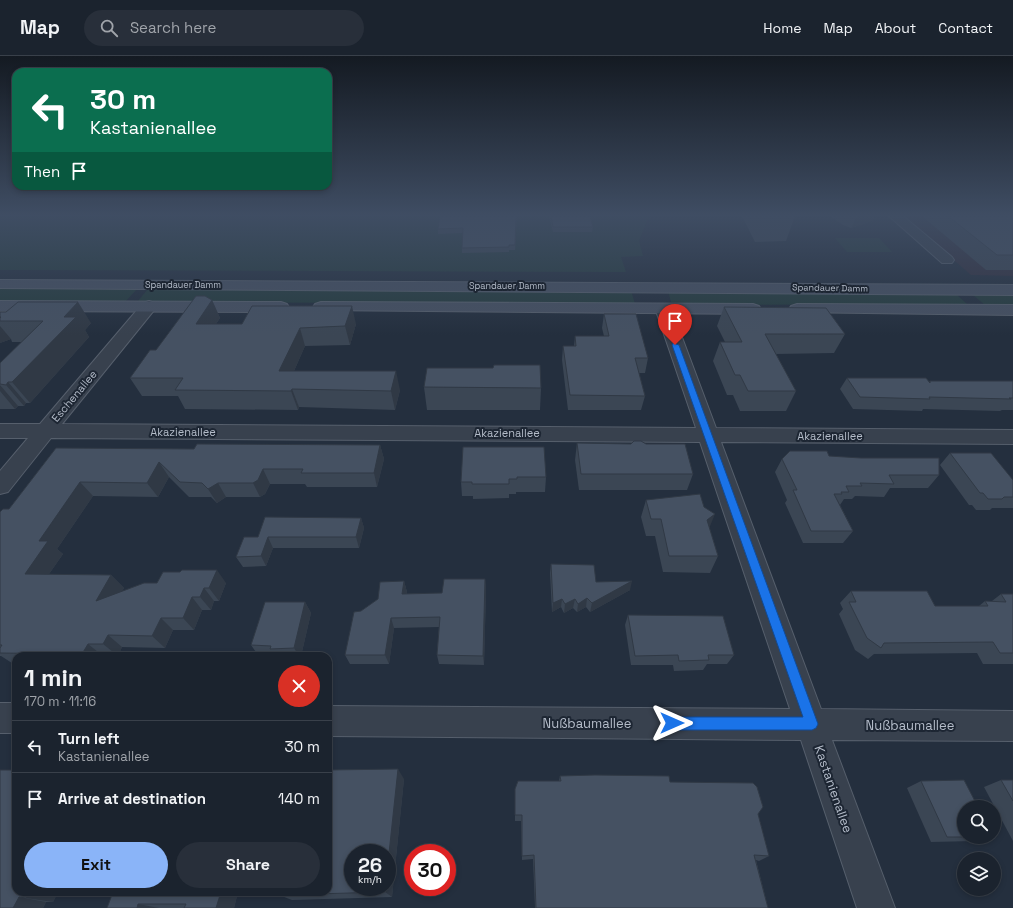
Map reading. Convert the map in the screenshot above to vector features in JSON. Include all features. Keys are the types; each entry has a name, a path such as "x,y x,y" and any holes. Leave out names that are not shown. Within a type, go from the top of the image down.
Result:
{"main road":[{"name":"Spandauer Damm","path":"0,284 1013,290"},
{"name":"Spandauer Damm","path":"0,306 766,309"},
{"name":"Spandauer Damm","path":"782,309 1013,310"}],"street":[{"path":"942,256 947,260"},
{"name":"Eschenallee","path":"0,486 149,306"},
{"name":"Kastanienallee","path":"663,308 812,724 876,908"},
{"name":"Akazienallee","path":"0,431 1013,437"},
{"path":"0,718 12,718"},
{"name":"Nußbaumallee","path":"332,721 1013,726"}],"shaded area":[{"path":"949,256 1013,256 1013,276 971,275"}],"green space":[{"path":"0,256 643,256 621,257 626,272 0,270"},
{"path":"0,288 137,289 125,302 0,301"},
{"path":"148,289 631,290 635,304 137,302"},
{"path":"668,291 956,294 967,304 676,305 671,302"},
{"path":"1013,294 1013,306 985,305 973,295"}],"building":[{"path":"196,296 205,296 212,300 196,324 242,324 252,306 352,306 345,326 300,328 279,371 396,371 391,391 292,389 291,391 175,390 183,378 130,378 150,350 156,350"},
{"path":"18,302 78,302 64,317 76,317 12,382 8,382 6,385 0,384 0,363 43,321 0,321 0,312 6,312"},
{"path":"724,307 826,308 845,334 765,334 796,391 748,391 740,375 735,375 720,342 742,342"},
{"path":"604,314 636,314 648,358 635,358 645,396 570,395 563,346 576,346 575,336 609,336"},
{"path":"494,365 540,365 541,388 424,387 427,368 493,368"},
{"path":"847,378 926,378 930,383 930,381 1013,381 1013,398 929,397 930,399 860,397"},
{"path":"634,441 641,441 646,444 685,444 693,474 581,474 577,443 631,444"},
{"path":"197,444 380,445 374,473 301,473 303,469 263,469 258,480 253,483 218,483 208,489 202,483 180,482 159,462 147,483 80,482 39,541 48,541 25,574 111,575 96,601 144,583 157,583 163,572 180,572 182,570 217,570 209,588 204,588 200,597 192,597 183,618 161,618 152,636 108,635 103,644 88,644 83,652 0,653 0,648 2,645 0,645 0,512 3,509 9,509 56,448 194,449"},
{"path":"463,447 544,447 546,477 517,477 517,479 509,479 509,484 472,484 472,482 461,482"},
{"path":"790,451 827,451 829,456 861,458 939,458 939,475 889,475 894,484 860,483 862,486 846,486 849,492 834,494 853,531 811,531 793,490 797,490 782,459"},
{"path":"950,453 991,453 1013,480 1013,497 988,499 983,493 980,493"},
{"path":"700,494 704,507 715,514 707,520 718,556 669,556 661,519 651,519 646,500"},
{"path":"265,517 361,518 356,537 268,537 261,556 236,557 244,537 258,537"},
{"path":"551,564 594,565 596,582 632,581 592,603 587,598 578,604 575,599 565,604 562,599 553,603"},
{"path":"444,579 485,579 483,656 437,655 440,617 391,618 385,655 345,655 354,612 361,611 378,599 380,582 404,581 402,594 442,593"},
{"path":"851,591 927,591 935,606 988,606 985,601 1006,602 1001,594 1013,594 1013,653 1000,653 993,642 884,643 881,648 867,638 849,602 856,602"},
{"path":"265,602 305,602 294,648 270,649 271,646 251,645"},
{"path":"628,615 723,616 734,655 708,655 709,660 679,661 678,655 635,656"},
{"path":"398,769 390,844 344,844 344,893 332,894 332,770"},
{"path":"0,770 12,770 12,896 27,896 26,898 19,897 13,908 0,908"},
{"path":"560,776 669,776 670,782 753,783 757,787 763,807 758,814 769,856 754,855 768,908 536,908 534,855 522,856 522,815 515,815 515,789 518,781 561,781"},
{"path":"964,780 974,800 957,800 957,837 947,837 921,781"},
{"path":"1001,780 1013,780 1013,801"},
{"path":"112,896 220,896 216,908 184,908 186,904 138,904 137,908 107,908"}],"route":[{"path":"672,723 812,724 689,380 675,345"}]}
